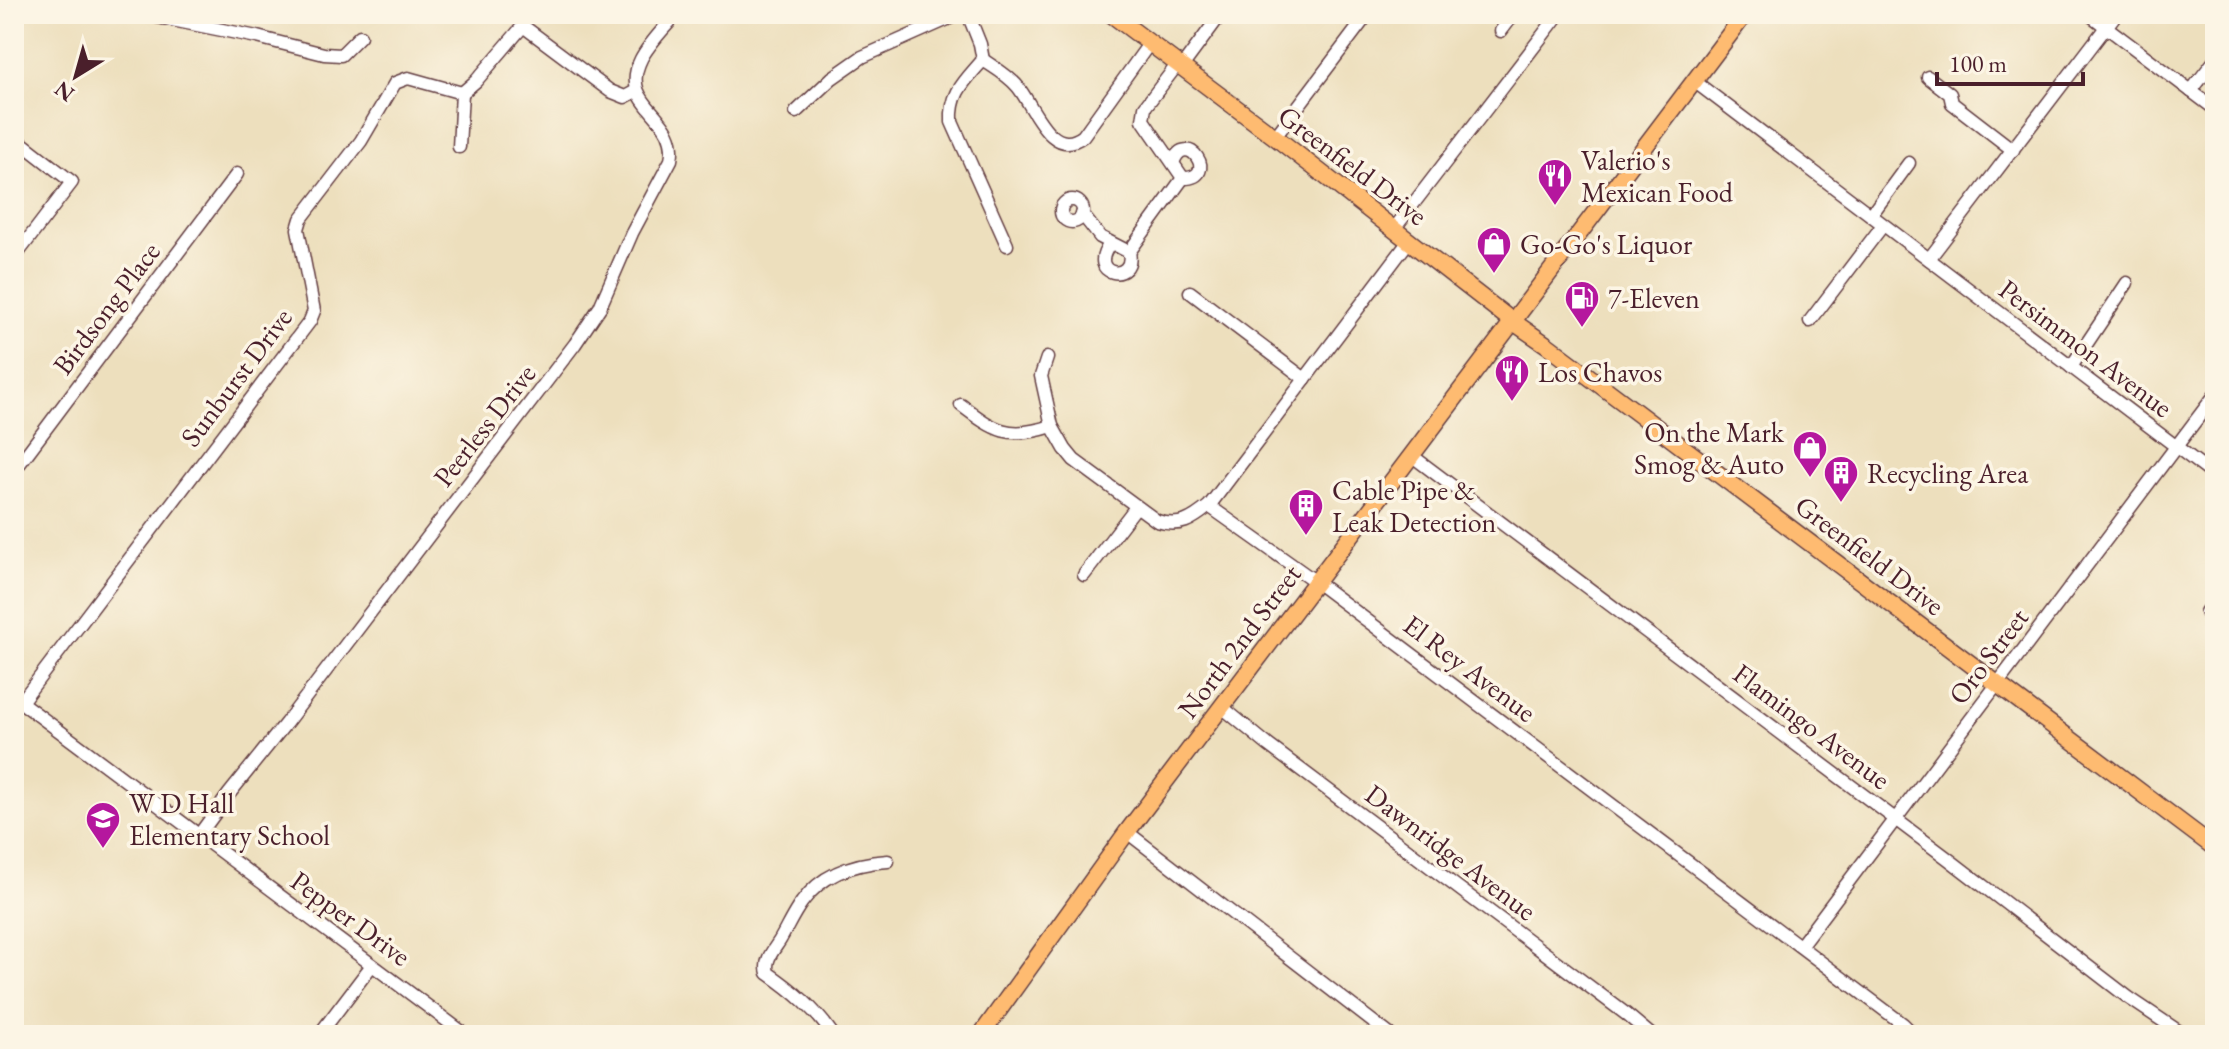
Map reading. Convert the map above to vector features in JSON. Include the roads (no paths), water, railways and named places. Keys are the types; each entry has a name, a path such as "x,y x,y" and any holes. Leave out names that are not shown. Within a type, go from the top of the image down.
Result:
{"main road":[{"name":"Greenfield Drive","path":"1111,14 1512,321 2215,848"},
{"name":"North 2nd Street","path":"989,1032 1127,832 1745,14"}],"street":[{"path":"142,14 324,54 341,55 360,36"},
{"path":"459,147 462,93 523,26 610,91 625,97 636,91 634,78 641,58 676,14"},
{"path":"796,112 832,78 862,57 959,14"},
{"path":"968,14 983,60 1017,85 1035,116 1055,139 1068,143 1083,136 1149,44"},
{"path":"1183,178 1143,120 1143,111 1221,14"},
{"path":"1275,137 1368,14"},
{"path":"1501,31 1514,14"},
{"path":"1394,229 1559,14"},
{"path":"2089,14 2215,109"},
{"path":"1929,259 2116,14"},
{"path":"983,60 955,94 952,122 1007,245"},
{"path":"2191,91 2215,60"},
{"path":"1928,77 1950,94 1952,103 2013,150"},
{"name":"Sunburst Drive","path":"18,699 310,321 314,311 298,229 301,219 361,141 395,83 408,78 462,93"},
{"path":"1694,81 1883,225 1810,321"},
{"name":"Peerless Drive","path":"199,835 547,383 600,307 632,233 673,153 667,128 636,91"},
{"path":"14,137 72,182 14,258"},
{"path":"1173,163 1178,154 1185,151 1199,159 1197,174 1183,178"},
{"path":"1871,215 1909,163"},
{"name":"Birdsong Place","path":"14,471 237,174"},
{"path":"1110,244 1102,260 1111,272 1120,272 1127,268 1129,252 1183,178"},
{"path":"1082,214 1100,237 1129,252"},
{"name":"Persimmon Avenue","path":"1883,225 2215,476"},
{"path":"1047,358 1041,376 1052,426 1074,460 1157,521 1182,523 1193,519 1209,506 1409,241"},
{"path":"2071,367 2127,283"},
{"path":"1190,292 1305,379"},
{"name":"Oro Street","path":"1800,946 2215,395"},
{"path":"961,405 989,427 1013,433 1052,426"},
{"name":"Flamingo Avenue","path":"1411,455 2129,998 2184,1035"},
{"name":"El Rey Avenue","path":"1209,506 1316,582 1914,1035"},
{"path":"1084,575 1136,507"},
{"path":"2206,612 2215,600"},
{"name":"Pepper Drive","path":"18,699 466,1035"},
{"name":"Dawnridge Avenue","path":"1222,707 1651,1035"},
{"path":"1127,832 1390,1035"},
{"path":"833,1035 822,1018 797,994 768,973 767,962 802,902 814,890 840,870 868,862 888,861"},
{"path":"319,1035 372,965"},
{"path":"1993,1035 2030,1035"}],"place":[{"name":"Valerio's Mexican Food","path":"1555,207"},
{"name":"Go-Go's Liquor","path":"1494,275"},
{"name":"7-Eleven","path":"1582,329"},
{"name":"Los Chavos","path":"1512,403"},
{"name":"On the Mark Smog & Auto","path":"1810,479"},
{"name":"Recycling Area","path":"1841,504"},
{"name":"Cable Pipe & Leak Detection","path":"1306,537"},
{"name":"W D Hall Elementary School","path":"103,850"}]}
